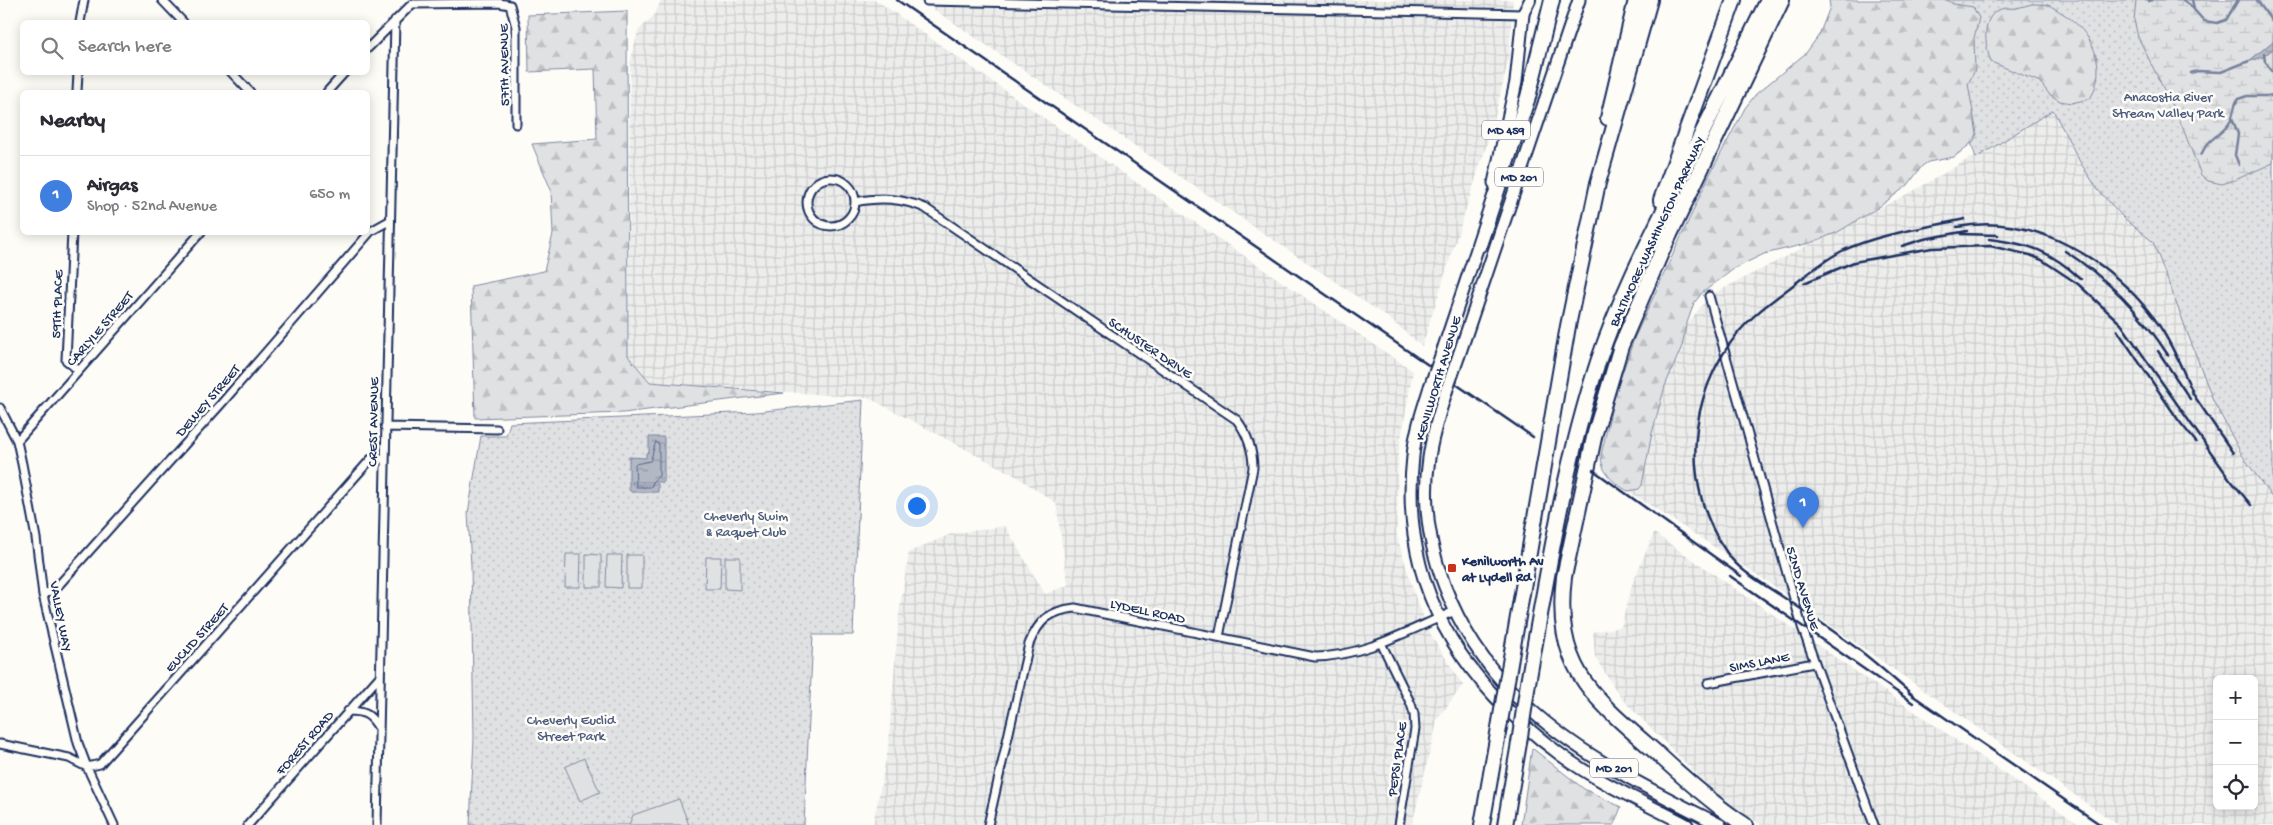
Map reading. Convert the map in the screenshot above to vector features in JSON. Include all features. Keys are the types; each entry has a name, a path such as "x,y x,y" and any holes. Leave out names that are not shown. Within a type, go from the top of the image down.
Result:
{"highway":[{"name":"MD 201","path":"1479,245 1528,97 1552,0"},
{"path":"1482,825 1568,326 1598,183 1610,102 1636,0"},
{"path":"1598,183 1650,0"},
{"path":"1636,268 1734,0"},
{"name":"BALTIMORE-WASHINGTON PARKWAY","path":"1504,825 1547,576 1580,425 1604,346 1636,268 1768,0"},
{"path":"1745,825 1700,792 1616,718 1592,693 1579,673 1568,650 1563,629 1562,599 1564,577 1595,434 1621,346 1661,253 1782,0"}],"main road":[{"name":"KENILWORTH AVENUE","path":"1524,0 1514,95 1479,245 1430,386 1413,455 1410,494 1418,556 1438,618 1445,630 1476,676 1521,722 1562,756 1586,771 1687,825"},
{"name":"KENILWORTH AVENUE","path":"1523,14 1530,0"},
{"name":"KENILWORTH AVENUE","path":"1579,0 1434,432 1429,460 1428,523 1436,564 1455,611 1499,679 1517,697 1560,733 1624,775 1720,825"}],"street":[{"path":"80,20 84,0"},
{"path":"162,0 181,20"},
{"path":"370,46 412,4 428,1"},
{"name":"57TH AVENUE","path":"428,1 510,5 515,21 517,45 516,124"},
{"path":"926,2 1195,3 1523,14"},
{"name":"CREST AVENUE","path":"377,825 389,221 395,20"},
{"path":"78,75 78,90"},
{"path":"234,75 248,90"},
{"path":"329,90 342,75"},
{"path":"826,178 835,178 850,188 855,202 853,211 847,219 840,224 826,225 815,219 810,213 807,199 809,192 817,183 826,178"},
{"name":"SCHUSTER DRIVE","path":"855,202 873,199 895,199 925,208 1237,420 1250,442 1253,468 1219,637"},
{"name":"DEWEY STREET","path":"370,232 389,221"},
{"name":"59TH PLACE","path":"72,235 66,360 78,370"},
{"name":"CARLYLE STREET","path":"17,441 198,235"},
{"name":"DEWEY STREET","path":"43,595 56,588 153,481 368,235"},
{"name":"52ND AVENUE","path":"1709,296 1787,580 1814,663 1874,825"},
{"name":"VALLEY WAY","path":"0,408 17,441 36,538 43,595 74,729 87,767 114,825"},
{"path":"385,427 497,429"},
{"name":"EUCLID STREET","path":"87,767 100,764 371,459 384,459"},
{"name":"LYDELL ROAD","path":"988,825 1030,644 1035,628 1053,612 1075,608 1315,657 1344,655 1381,643 1455,611"},
{"name":"PEPSI PLACE","path":"1381,643 1414,714 1415,729 1399,825"},
{"name":"SIMS LANE","path":"1708,683 1814,663"},
{"name":"FOREST ROAD","path":"248,825 380,676"},
{"path":"348,711 367,713 379,728"},
{"path":"0,744 69,758 87,767"}],"shaded area":[{"path":"661,0 876,0 1130,178 1413,371 1398,456 1397,536 1415,596 1432,637 1463,685 1438,718 1412,825 873,825 888,749 899,613 909,552 951,534 1005,526 1045,594 1068,585 1056,503 1014,475 869,398 650,382 628,356 630,63 638,31 655,14"},
{"path":"920,0 1513,0 1509,58 1492,128 1422,346 1387,317"},
{"path":"2053,110 2080,162 2136,229 2153,242 2213,400 2242,455 2273,499 2273,825 2118,825 1759,576 1628,491 1639,489 1642,485 1652,433 1665,386 1682,346 1686,326 1709,296 1917,189"},
{"path":"1654,533 2080,825 1761,825 1716,794 1621,698 1595,657 1593,632 1621,627 1632,584"}],"green space":[{"path":"1829,0 1947,0 1953,4 1973,7 1979,18 1974,38 1975,70 1968,84 1977,134 1973,142 1954,157 1928,162 1922,166 1908,185 1879,207 1838,232 1810,243 1764,254 1735,268 1702,293 1694,303 1686,326 1682,346 1665,386 1652,433 1642,485 1639,489 1628,491 1617,484 1606,472 1601,455 1615,394 1634,339 1709,176 1745,108 1756,94 1806,53 1819,35 1830,7"},
{"name":"Anacostia River Stream Valley Park","path":"1941,0 2273,0 2273,499 2242,455 2213,400 2153,242 2124,218 2098,190 2080,162 2053,110 1976,158 1961,110"},
{"path":"2136,0 2273,0 2273,163 2222,184 2208,181 2201,175 2182,126 2138,37 2134,20"},
{"path":"2032,4 2048,5 2055,9 2073,21 2089,39 2094,50 2098,74 2090,99 2071,103 2060,101 2049,94 2040,82 1991,62 1986,40 1987,25 1990,18 2001,9 2017,8"},
{"path":"627,11 628,356 650,382 784,393 623,413 475,418 471,286 544,271 553,234 551,190 532,144 597,139 595,69 529,72 528,15"},
{"path":"863,400 853,635 813,635 804,825 470,825 474,738 471,566 468,513 481,436 506,436 510,423 756,412"},
{"path":"566,554 581,554 580,587 565,587"},
{"path":"586,554 601,555 601,587 586,587"},
{"path":"607,555 622,555 621,588 606,587"},
{"path":"627,555 642,555 642,588 627,588"},
{"path":"706,557 721,557 720,589 705,589"},
{"path":"725,557 740,557 740,590 725,589"},
{"path":"1532,748 1584,789 1621,807 1614,825 1521,825"},
{"path":"584,758 600,792 580,801 565,767"},
{"path":"679,799 689,825 629,825 633,815"}],"water":[{"path":"2273,41 2273,49 2263,57 2248,62"},
{"path":"649,437 664,437 664,482 632,482 632,484 658,484 658,492 631,492 629,490 629,457 646,458 646,453 649,452"}],"waterway":[{"path":"2183,0 2204,21 2217,23 2226,20 2238,0"},
{"path":"2192,0 2194,8"},
{"path":"2257,0 2273,23"},
{"path":"2264,54 2265,62 2273,72"},
{"path":"2191,73 2197,71 2221,72 2249,61"},
{"path":"2201,155 2208,144 2230,122 2238,99 2247,96 2273,96"},
{"path":"2232,118 2238,134 2235,155 2239,165"}],"railway":[{"path":"897,0 1533,437"},
{"path":"1915,697 1859,650 1753,577 1732,560 1712,527 1702,499 1696,470 1696,441 1700,412 1708,384 1721,358 1744,326 1764,308 1816,267 1842,251 1887,235 1965,219"},
{"path":"1957,227 1986,224 2014,227 2041,234 2067,245 2092,259 2115,276 2154,318 2181,365 2194,395"},
{"path":"1902,246 1924,239 1967,231"},
{"path":"1961,234 1998,235"},
{"path":"1989,239 2017,243 2039,250 2070,269 2081,279"},
{"path":"1804,283 1854,262 1932,248 1990,246 2030,255 2042,260 2078,284 2121,324 2229,478 2251,505"},
{"path":"2065,251 2095,273 2122,297 2168,355"},
{"path":"2117,330 2179,421 2196,442"},
{"path":"2158,351 2190,399"},
{"path":"2191,391 2233,453"},
{"path":"1593,470 1741,576"},
{"path":"1730,576 1913,703"},
{"path":"1909,693 2101,825"}],"place":[{"name":"Airgas","path":"1803,528"},
{"name":"Kenilworth Av at Lydell Rd","path":"1452,568"}],"park label":[{"name":"Cheverly Swim & Raquet Club","path":"746,524"},
{"name":"Cheverly Euclid Street Park","path":"571,728"}]}
